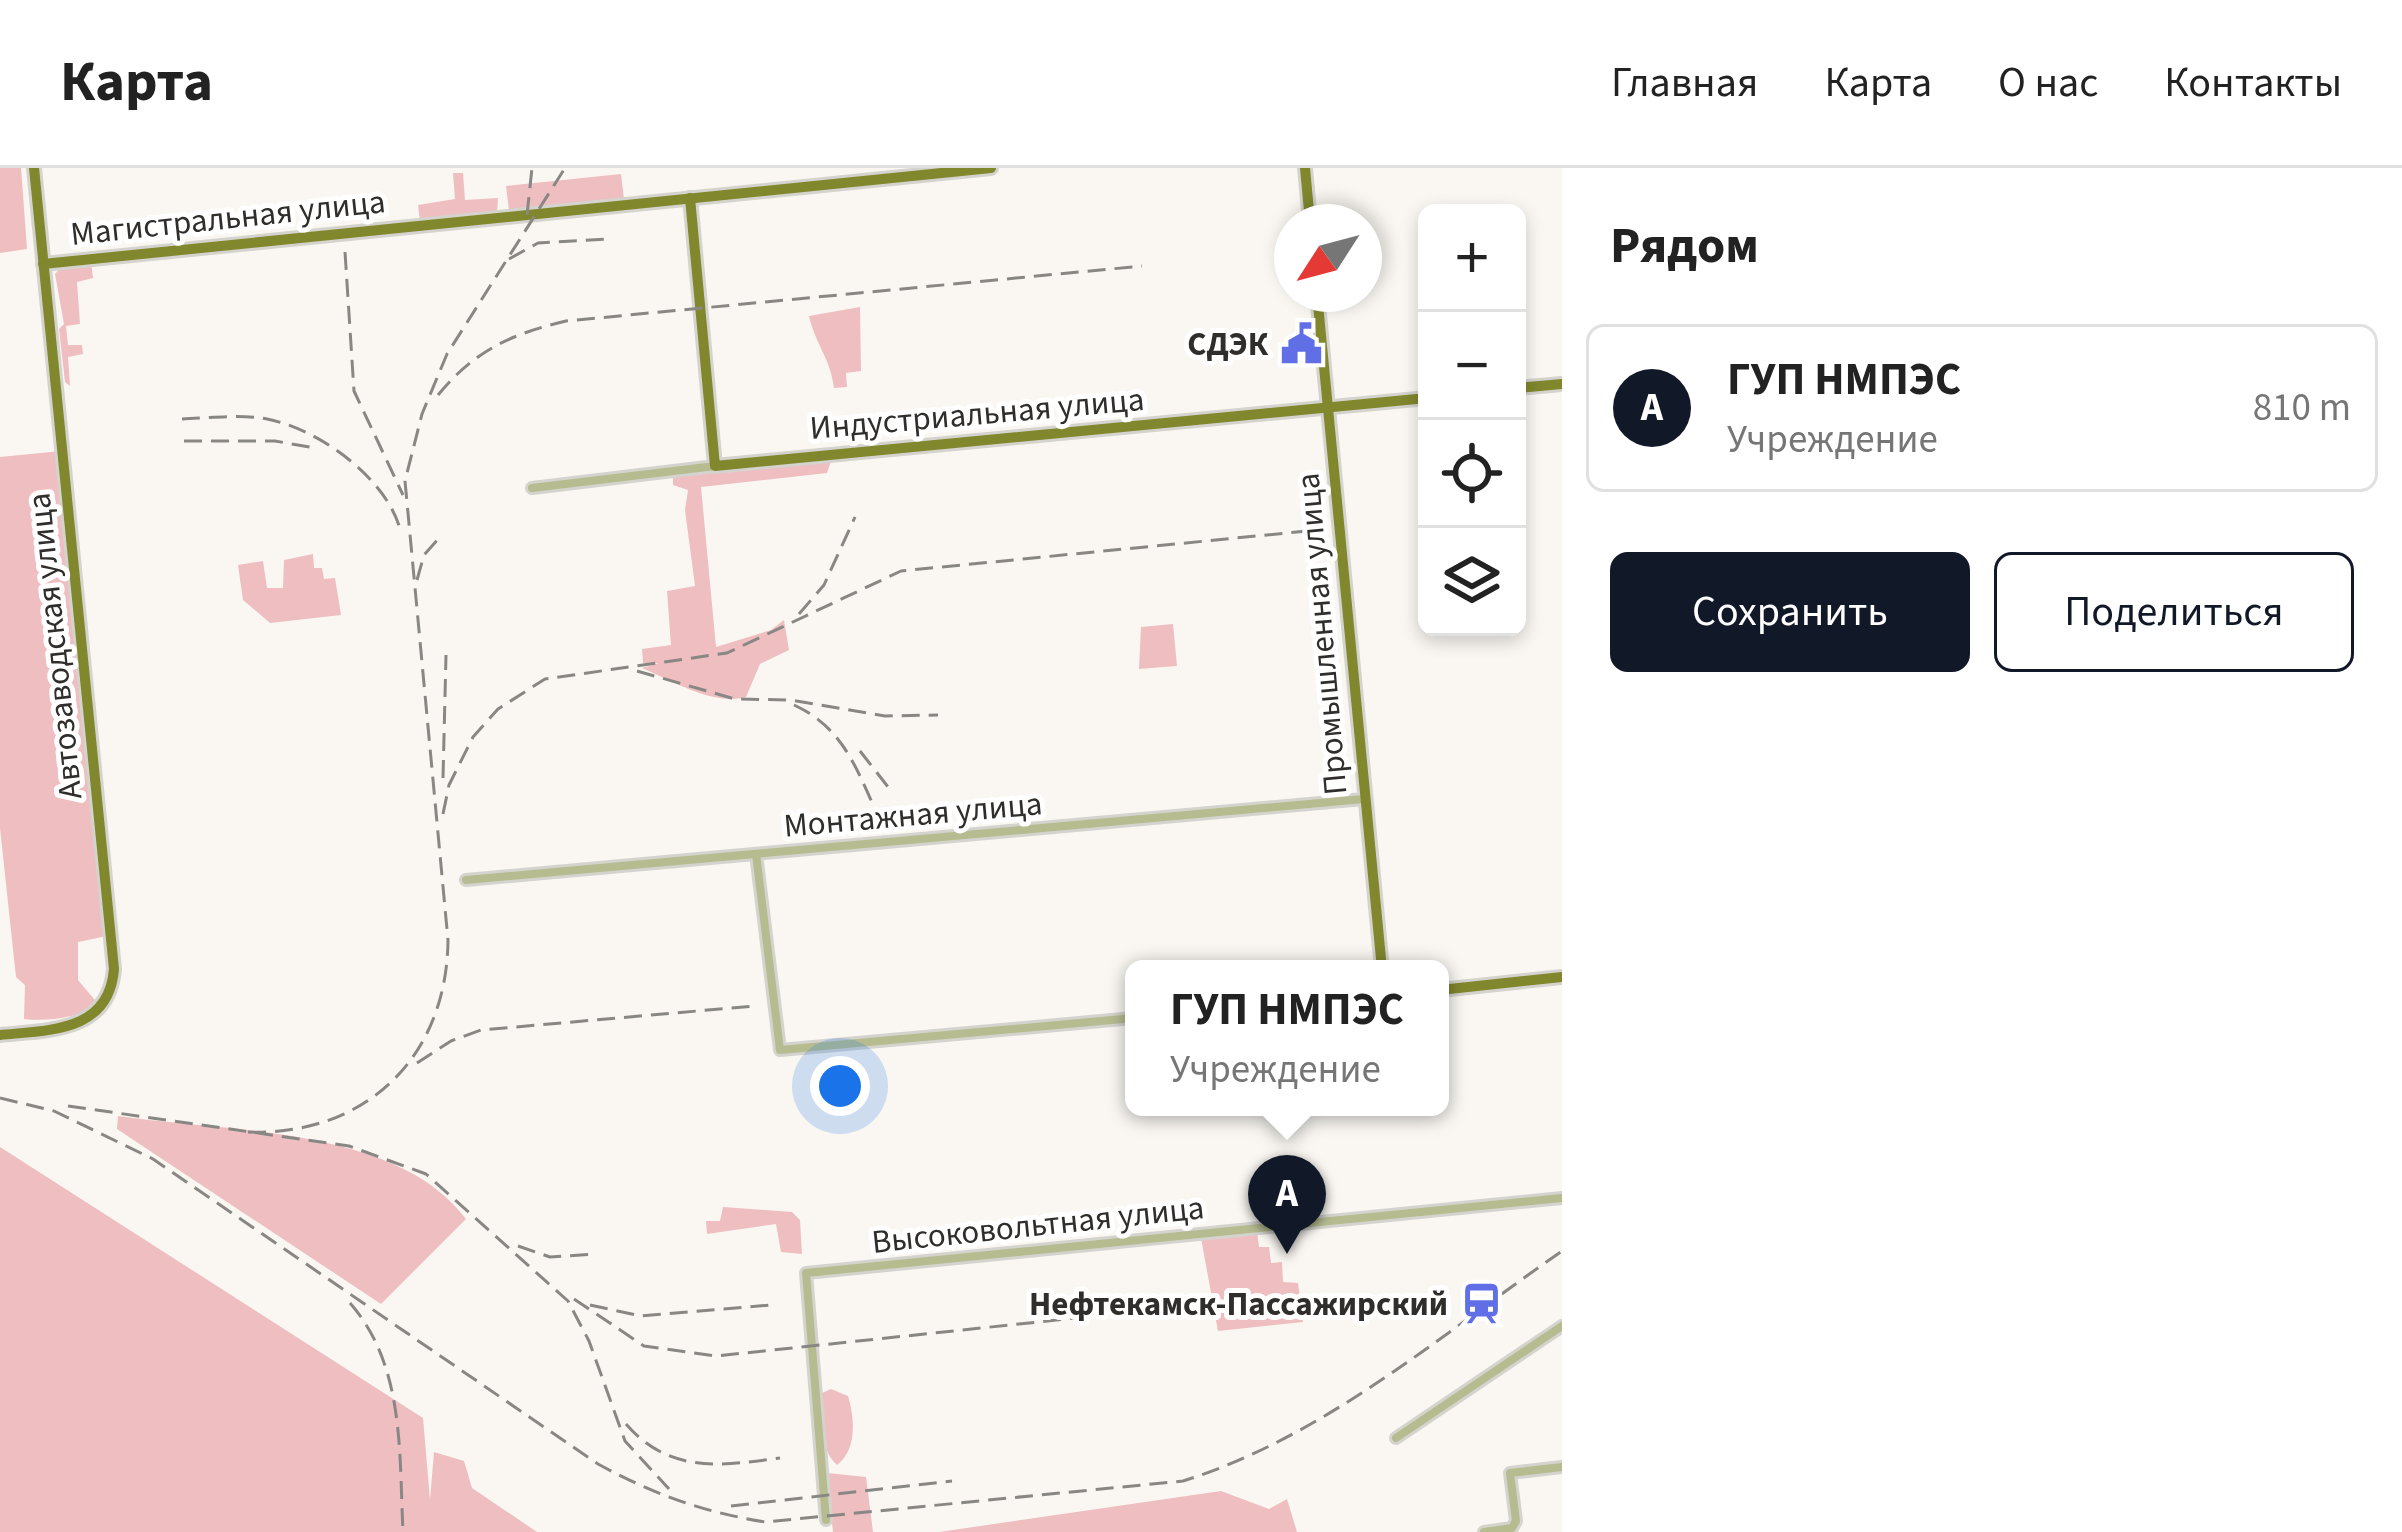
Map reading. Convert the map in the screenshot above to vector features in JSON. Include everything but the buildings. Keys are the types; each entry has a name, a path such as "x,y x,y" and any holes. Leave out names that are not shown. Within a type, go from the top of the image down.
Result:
{"main road":[{"name":"Автозаводская улица","path":"0,1035 85,1021 110,995 114,969 34,168"},
{"name":"Магистральная улица","path":"43,264 991,168"},
{"path":"1305,168 1308,204"},
{"path":"690,198 715,466"},
{"name":"Промышленная улица","path":"1319,312 1381,960"},
{"path":"1526,387 1562,384"},
{"name":"Индустриальная улица","path":"715,466 1418,399"},
{"path":"1449,989 1562,977"}],"street":[{"name":"Индустриальная улица","path":"532,488 715,466"},
{"name":"Монтажная улица","path":"466,880 1364,799"},
{"path":"756,854 780,1050 1125,1019"},
{"name":"Высоковольтная улица","path":"826,1520 806,1273 1562,1198"},
{"path":"1396,1438 1562,1326"},
{"path":"1484,1532 1512,1528 1516,1521 1510,1473 1562,1467"}],"shaded area":[{"path":"0,168 21,168 27,249 0,253"},
{"path":"453,173 463,173 465,200 498,198 497,214 420,221 418,205 455,199"},
{"path":"621,174 624,199 509,211 506,186"},
{"path":"91,263 93,278 77,282 80,324 66,326 68,345 82,345 83,354 68,357 70,386 65,382 59,329 64,324 55,274 63,265"},
{"path":"860,307 861,371 846,373 847,387 834,388 809,316"},
{"path":"61,451 107,936 78,942 78,980 99,1005 72,1015 34,1020 24,1019 25,985 16,977 0,828 0,457"},
{"path":"831,461 827,473 701,487 716,647 771,630 784,620 789,650 760,664 746,697 733,699 693,691 642,668 659,663 643,663 642,649 671,645 667,591 695,586 685,510 688,490 673,485 673,473"},
{"path":"313,554 314,568 322,568 324,579 335,578 341,615 270,623 243,600 238,565 263,561 267,588 283,588 284,560"},
{"path":"1173,624 1177,666 1139,669 1141,627"},
{"path":"118,1116 257,1131 354,1150 398,1166 436,1189 466,1219 381,1304 117,1129"},
{"path":"0,1147 423,1418 430,1500 434,1452 464,1461 472,1488 537,1532 0,1532"},
{"path":"723,1207 792,1212 800,1220 802,1254 781,1252 776,1224 707,1234 706,1221 720,1221"},
{"path":"1257,1232 1259,1247 1269,1247 1271,1263 1282,1262 1283,1282 1298,1283 1303,1322 1218,1331 1201,1238"},
{"path":"831,1389 848,1396 853,1424 848,1451 837,1465 827,1450 822,1422 822,1393"},
{"path":"827,1473 866,1477 873,1532 833,1532"},
{"path":"1221,1491 1269,1509 1287,1499 1297,1532 939,1532"}],"railway":[{"path":"527,215 532,168"},
{"path":"248,1132 290,1130 329,1120 363,1104 392,1081 433,1020 444,982 448,940 405,481 422,414 447,354 565,168"},
{"path":"509,259 538,243 610,239"},
{"path":"345,252 354,391 403,495"},
{"path":"438,395 465,367 495,346 566,321 1142,266"},
{"path":"182,419 257,418 308,433 365,474 381,492 400,529"},
{"path":"184,441 275,441 315,448"},
{"path":"799,614 824,585 855,517"},
{"path":"443,814 449,785 473,737 498,709 545,679 727,653 901,571 1307,531"},
{"path":"417,580 424,555 440,537"},
{"path":"443,778 446,655"},
{"path":"637,671 735,699 790,700 885,716 938,715"},
{"path":"794,705 835,735 874,807"},
{"path":"860,751 892,792"},
{"path":"417,1063 451,1041 481,1030 754,1006"},
{"path":"0,1098 54,1111 153,1159 598,1464 679,1500 765,1522 1183,1481 1235,1462 1333,1411 1562,1251"},
{"path":"68,1106 349,1146 426,1174 568,1301 589,1341 625,1441 669,1489"},
{"path":"518,1246 550,1257 597,1254"},
{"path":"574,1299 644,1346 716,1356 1237,1301"},
{"path":"350,1303 368,1328 390,1382 399,1441 403,1532"},
{"path":"590,1305 641,1316 770,1305"},
{"path":"626,1424 660,1452 678,1459 717,1464 780,1458"},
{"path":"731,1506 952,1481"}],"place":[{"name":"СДЭК","path":"1302,344"},
{"name":"ГУП НМПЭС","path":"1287,1254"},
{"name":"Нефтекамск-Пассажирский","path":"1482,1304"}]}
